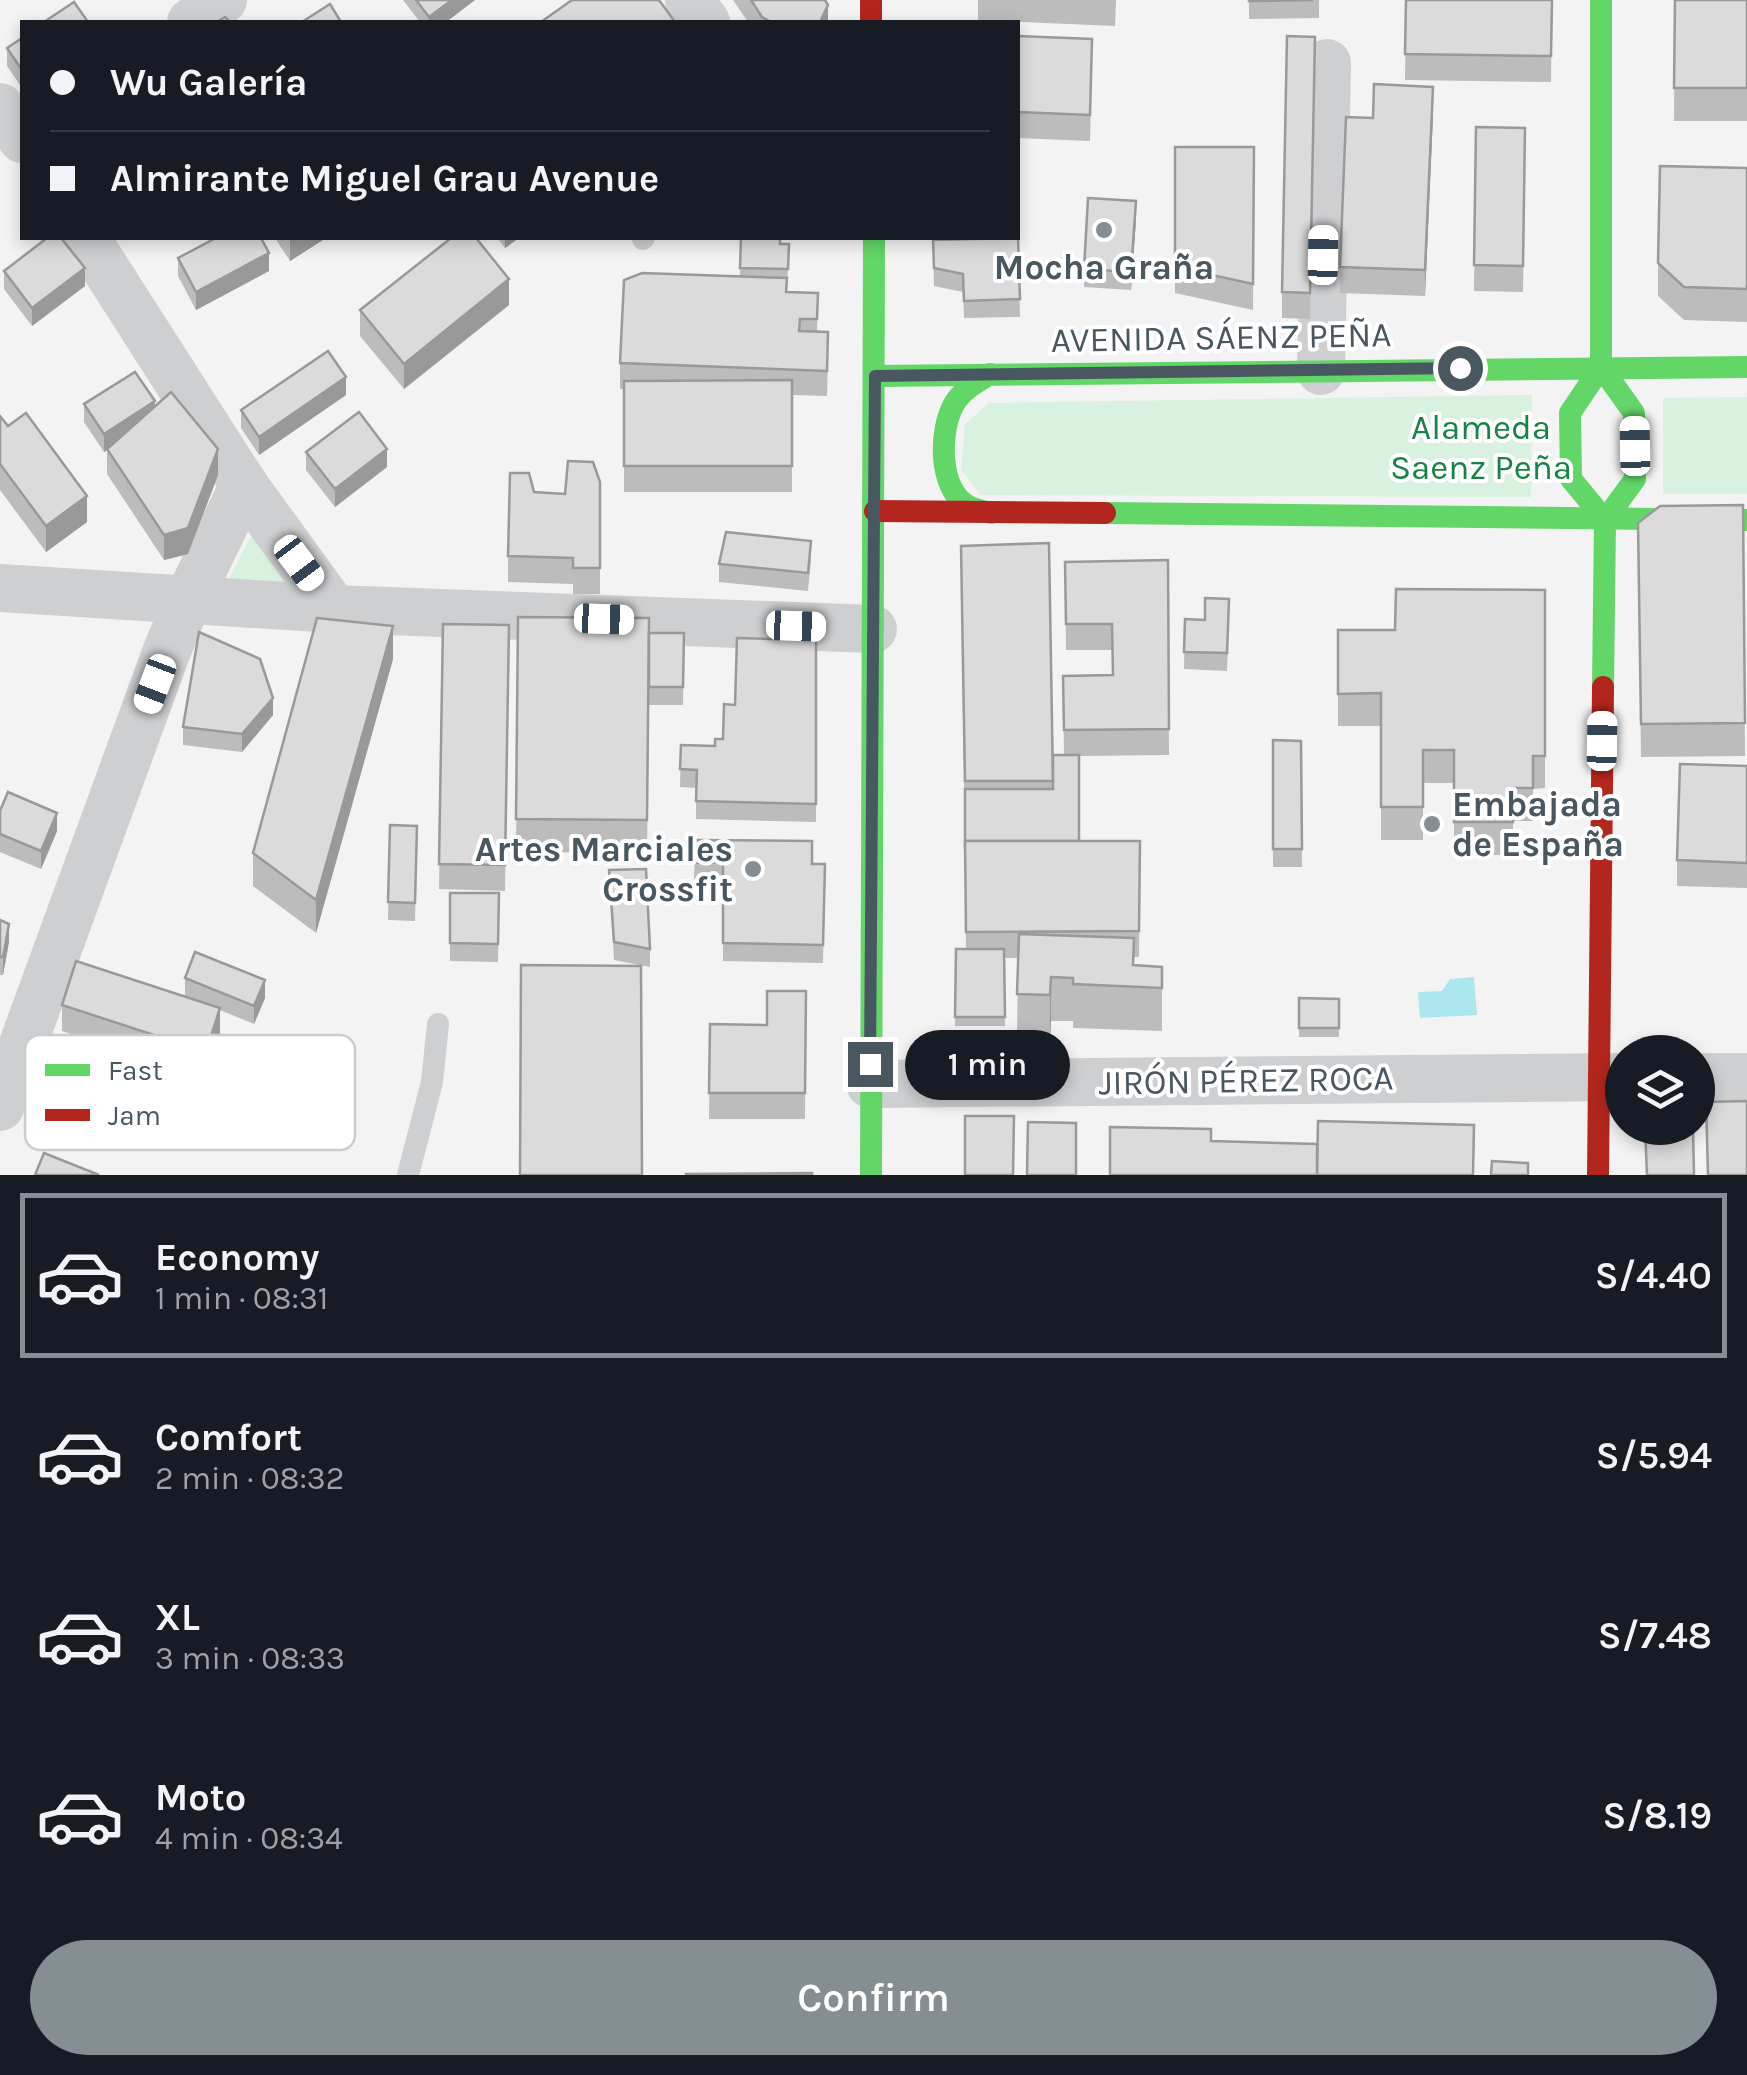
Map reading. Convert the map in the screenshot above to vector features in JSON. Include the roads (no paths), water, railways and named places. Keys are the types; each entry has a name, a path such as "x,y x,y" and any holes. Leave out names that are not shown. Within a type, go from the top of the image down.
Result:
{"main road":[{"path":"1601,0 1601,366 1570,413 1570,430 1572,479 1605,520"},
{"path":"870,1175 874,240"},
{"path":"1601,366 1634,414 1636,479 1605,520 1610,1035"},
{"name":"AVENIDA SÁENZ PEÑA","path":"875,376 1747,366"},
{"path":"990,374 969,386 954,404 946,427 946,445 954,492 968,506 991,513"},
{"path":"875,511 1747,520"},
{"path":"1598,1175 1605,1118"}],"street":[{"path":"194,20 223,0"},
{"path":"689,0 704,20"},
{"path":"1321,371 1327,62"},
{"path":"0,107 20,136"},
{"path":"87,240 244,485 334,609"},
{"path":"0,1106 17,1014 187,602 244,485"},
{"path":"0,588 334,609 873,629"},
{"name":"JIRÓN PÉREZ ROCA","path":"870,1084 1605,1077"},
{"path":"1715,1077 1747,1077"}],"lane":[{"path":"408,1175 432,1082 438,1024"}],"water":[{"path":"1474,977 1477,1015 1420,1018 1418,992 1442,991 1450,979"}],"place":[{"name":"Mocha Graña","path":"1104,230"},
{"name":"Embajada de España","path":"1432,824"},
{"name":"Artes Marciales Crossfit","path":"753,869"}],"park label":[{"name":"Alameda Saenz Peña","path":"1481,447"}]}
